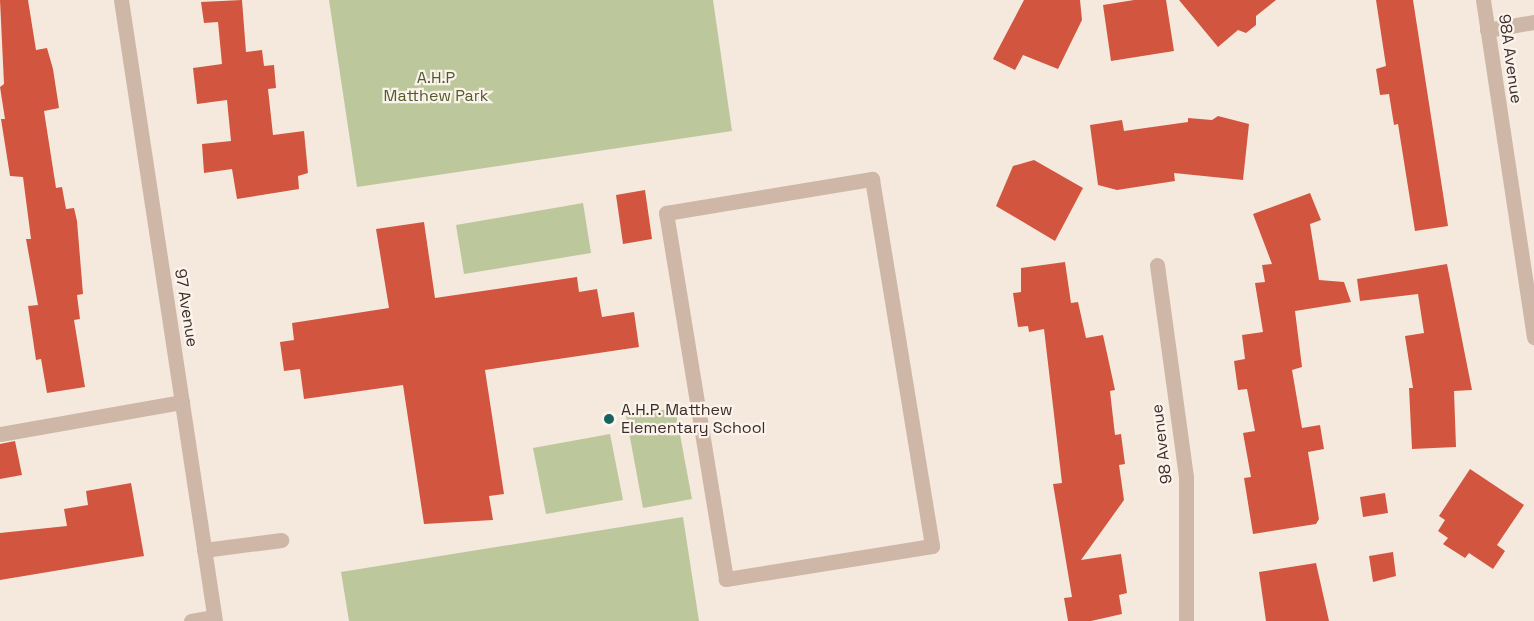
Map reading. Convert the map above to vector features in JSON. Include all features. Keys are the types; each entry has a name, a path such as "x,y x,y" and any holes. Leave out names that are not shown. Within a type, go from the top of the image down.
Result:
{"street":[{"name":"97 Avenue","path":"122,0 214,619"},
{"name":"98A Avenue","path":"1483,0 1534,337"},
{"path":"1487,30 1534,22"},
{"path":"872,179 932,546 726,579 666,213 872,179"},
{"name":"98 Avenue","path":"1156,265 1186,477 1186,621"},
{"path":"0,434 182,402"},
{"path":"204,550 281,540"},
{"path":"191,621 214,619"}],"green space":[{"name":"A.H.P Matthew Park","path":"329,0 713,0 732,131 357,187"},
{"path":"583,203 591,253 464,274 456,225"},
{"path":"675,408 692,499 643,508 626,416"},
{"path":"610,434 623,500 546,514 533,448"},
{"path":"683,517 699,621 349,621 341,572"}],"building":[{"path":"0,0 28,0 36,50 47,48 53,69 59,108 44,111 56,188 62,187 66,209 74,208 77,221 83,294 77,295 80,319 74,320 85,387 47,393 41,359 36,360 28,306 38,305 26,239 31,239 23,177 10,176 1,119 5,119 0,87 4,84"},
{"path":"242,0 246,52 262,50 264,66 274,65 276,88 268,89 273,135 304,131 308,173 298,176 299,189 237,199 232,169 204,173 202,144 231,141 227,100 197,104 193,68 222,64 218,22 204,23 201,2"},
{"path":"1024,0 1080,0 1082,20 1058,69 1023,55 1015,70 993,59"},
{"path":"1134,0 1166,0 1174,51 1111,61 1103,5"},
{"path":"1179,0 1276,0 1256,16 1256,25 1246,33 1238,30 1218,47"},
{"path":"1376,0 1413,0 1448,226 1415,231 1398,124 1394,125 1389,94 1380,95 1376,69 1386,66"},
{"path":"1218,116 1249,124 1243,180 1174,173 1175,181 1117,190 1098,185 1090,125 1122,120 1124,131 1188,122 1188,118 1212,120"},
{"path":"1034,160 1083,188 1055,241 996,206 1013,166"},
{"path":"645,190 652,239 623,244 616,195"},
{"path":"1310,193 1321,220 1310,224 1319,280 1344,282 1351,302 1295,311 1302,367 1292,370 1302,428 1320,425 1324,449 1308,452 1319,519 1316,524 1253,534 1244,478 1251,477 1243,433 1255,431 1247,389 1238,390 1234,361 1245,359 1242,335 1263,332 1255,283 1265,282 1262,265 1272,264 1253,214"},
{"path":"424,222 435,298 577,277 579,292 597,289 602,317 634,312 639,347 485,370 504,494 489,496 493,520 424,524 403,385 304,399 300,369 284,371 280,342 294,340 292,323 389,308 376,229"},
{"path":"1065,262 1071,303 1078,302 1086,338 1103,335 1115,390 1110,391 1115,435 1121,434 1125,464 1119,465 1124,500 1081,560 1121,554 1127,593 1119,595 1122,614 1091,621 1068,621 1064,598 1072,597 1053,484 1062,483 1044,329 1029,332 1028,326 1018,327 1013,293 1021,292 1021,268"},
{"path":"1447,264 1472,390 1454,391 1456,447 1412,449 1409,388 1413,388 1405,336 1424,333 1418,294 1360,301 1357,279"},
{"path":"15,441 22,475 0,479 0,444"},
{"path":"1470,469 1524,505 1497,545 1505,551 1493,569 1469,553 1465,558 1443,544 1448,538 1438,531 1445,520 1439,516"},
{"path":"131,483 144,556 0,580 0,533 67,526 64,509 88,505 86,491"},
{"path":"1385,493 1388,513 1363,517 1360,497"},
{"path":"1393,552 1396,576 1373,582 1369,556"},
{"path":"1316,563 1329,621 1266,621 1259,572"}],"place":[{"name":"A.H.P. Matthew Elementary School","path":"609,419"}]}
